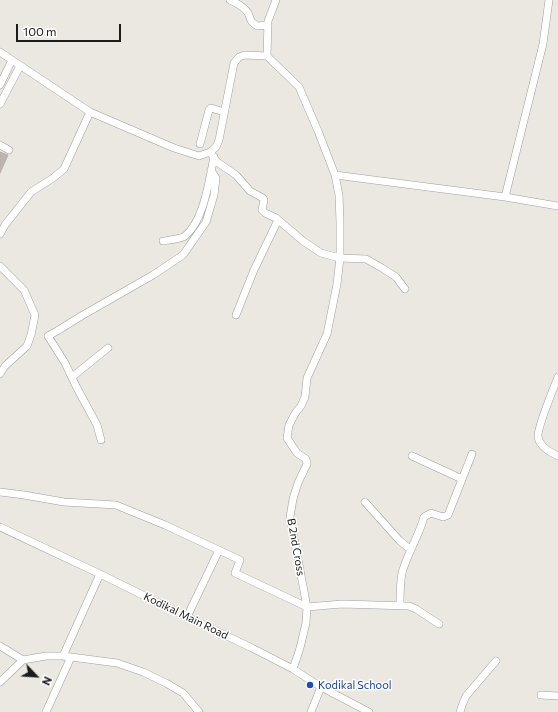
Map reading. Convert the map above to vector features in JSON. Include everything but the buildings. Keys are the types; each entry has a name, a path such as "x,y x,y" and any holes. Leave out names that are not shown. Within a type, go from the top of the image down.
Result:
{"street":[{"path":"230,0 240,5 247,12 250,22 256,26 268,25"},
{"path":"267,56 268,21 276,0"},
{"path":"506,197 543,44 549,0"},
{"path":"0,52 90,112 174,148 199,156 212,155"},
{"path":"163,241 184,237 193,227 199,215 206,197 212,155 219,140 234,62 239,57 245,55 267,56 299,87 335,175 340,209 340,258"},
{"path":"0,85 12,60"},
{"path":"0,104 20,66"},
{"path":"4,78 12,82"},
{"path":"200,144 209,110 211,108 224,112"},
{"path":"0,234 5,225 31,192 64,169 90,112"},
{"path":"0,145 9,150"},
{"path":"212,155 217,162 236,175 250,191 263,198 262,210 265,213 278,220 311,247 321,253 340,258 366,259 396,277 405,289"},
{"path":"101,440 96,425 66,363 48,336 57,332 82,315 183,255 206,222 214,195 216,178 211,170"},
{"path":"335,175 506,197 558,206"},
{"path":"236,315 254,270 278,220"},
{"name":"B 2nd Cross","path":"293,669 306,623 307,607 290,517 293,499 298,483 307,464 306,459 297,452 287,438 289,425 305,397 307,378 330,324 340,258"},
{"path":"0,266 24,290 35,315 27,346 5,366 0,374"},
{"path":"72,377 108,348"},
{"path":"558,377 542,419 538,437 546,449 558,456"},
{"path":"400,605 402,573 422,527 424,517 431,513 443,517 448,515 472,454"},
{"path":"412,456 462,479"},
{"path":"0,492 64,502 116,505 165,525 240,560 235,573 307,607 342,604 409,606 439,624"},
{"path":"365,502 399,540 411,550"},
{"name":"Kodikal Main Road","path":"0,527 252,648 293,669 321,687 369,712"},
{"path":"187,617 219,550"},
{"path":"63,656 100,574"},
{"path":"0,646 22,660"},
{"path":"0,682 22,660 46,656 63,656 117,663 143,672 183,693 199,712"},
{"path":"46,712 71,658"},
{"path":"460,712 466,696 496,661"},
{"path":"311,712 321,687"},
{"path":"541,695 558,696"}],"place":[{"name":"Kodikal School","path":"310,685"}]}
